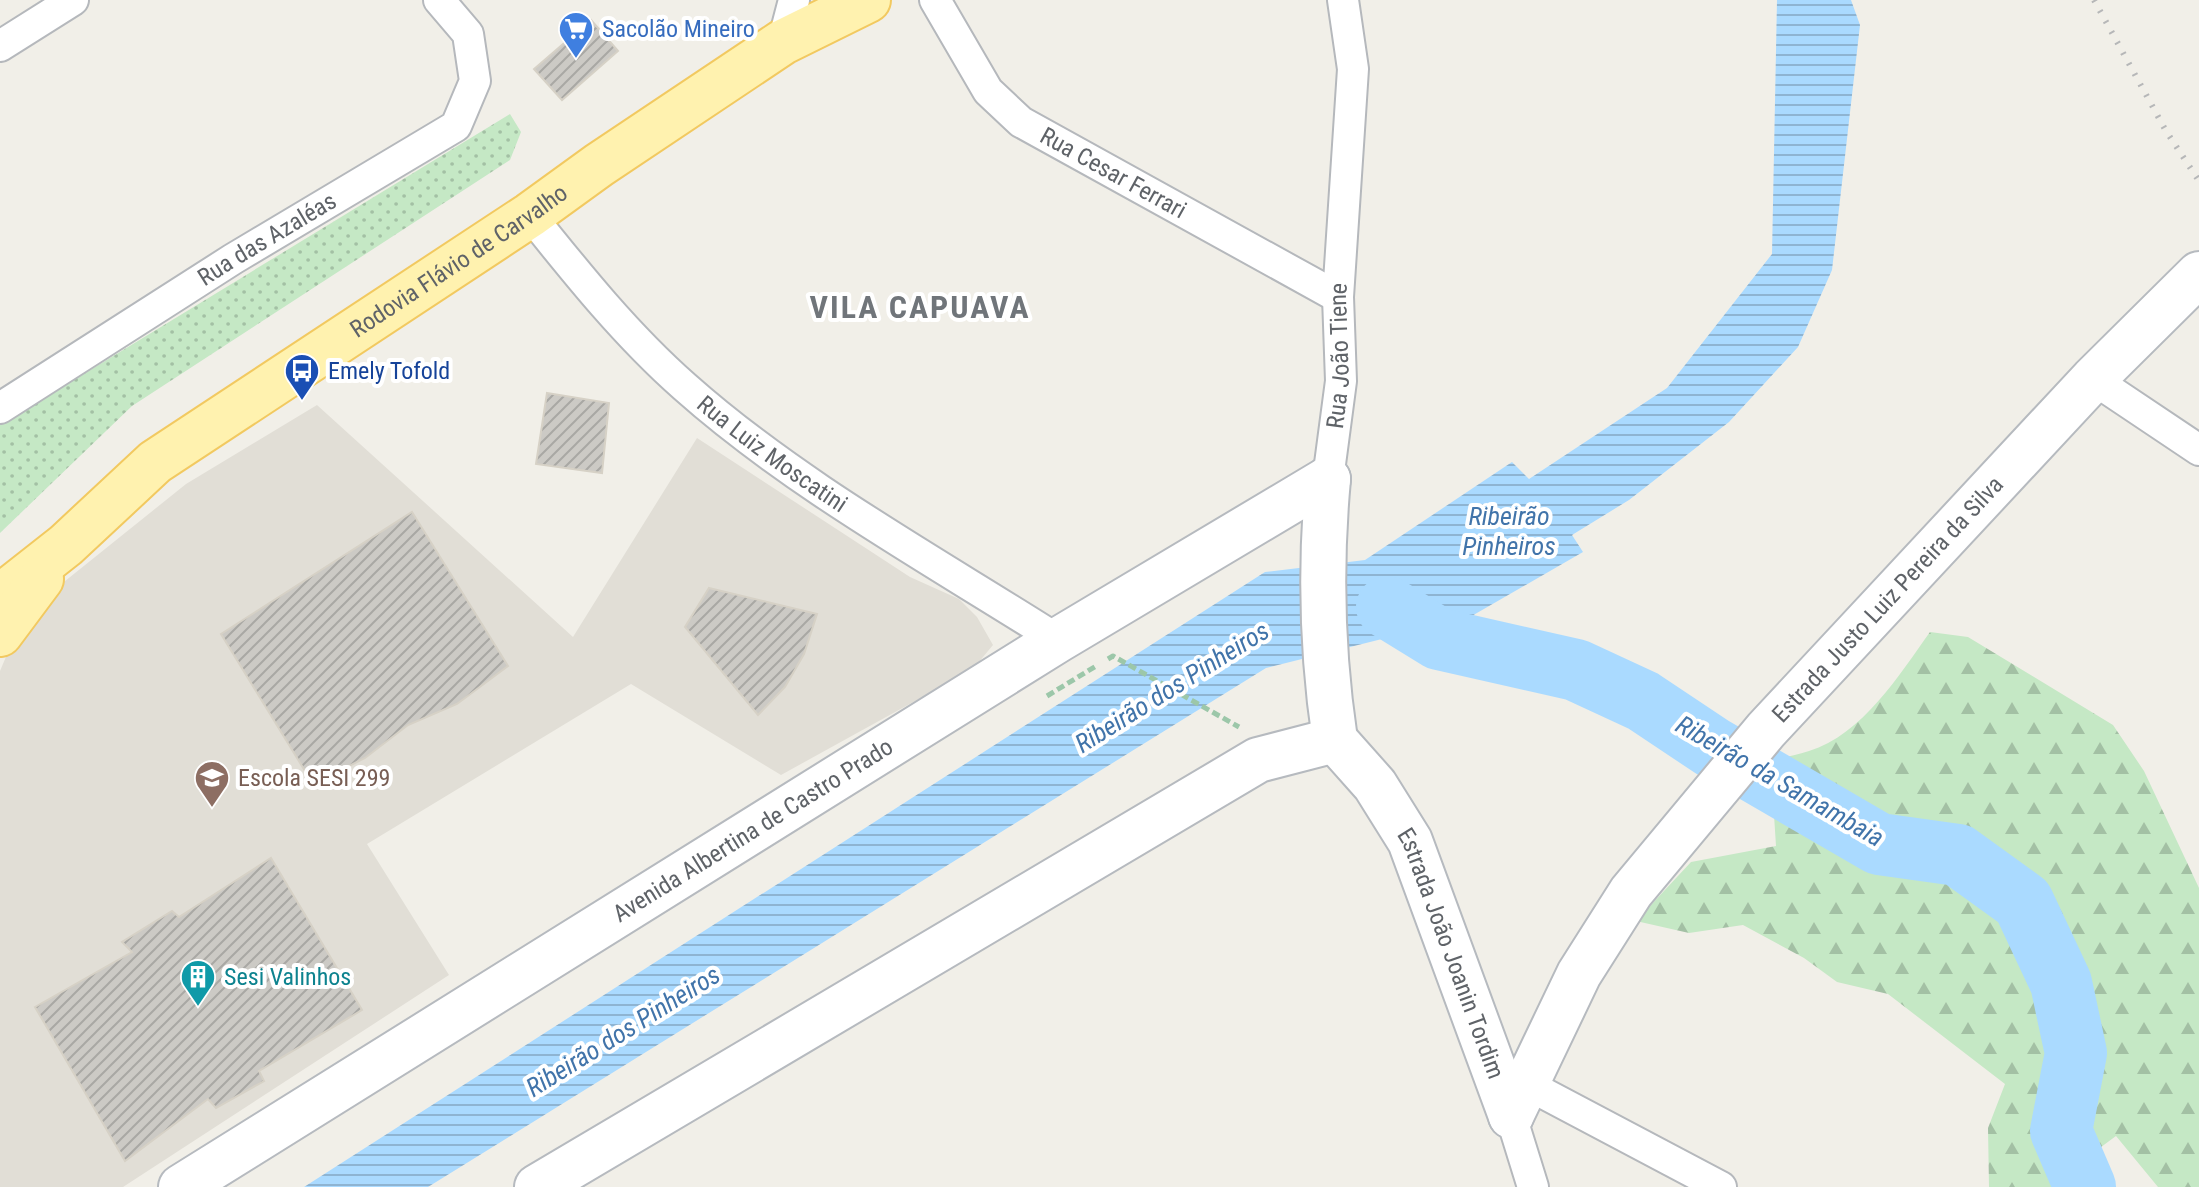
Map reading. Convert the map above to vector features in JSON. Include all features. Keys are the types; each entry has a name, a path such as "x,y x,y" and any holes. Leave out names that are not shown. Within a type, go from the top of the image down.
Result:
{"main road":[{"path":"783,42 830,0"},
{"name":"Rodovia Flávio de Carvalho","path":"0,597 66,545 155,462 530,215 783,42 868,0"},
{"name":"Estrada Justo Luiz Pereira da Silva","path":"1520,1100 1579,974 1631,892 1766,730 2093,379 2199,274"},
{"name":"Avenida Albertina de Castro Prado","path":"181,1187 1058,640 1328,479"},
{"name":"Rua João Tiene","path":"1328,479 1323,533 1332,725"},
{"name":"Rodovia Flávio de Carvalho","path":"0,634 66,545"},
{"path":"537,1187 1258,760 1332,725"},
{"name":"Estrada João Joanin Tordim","path":"1332,725 1410,841 1520,1100"}],"street":[{"path":"0,46 73,0"},
{"name":"Rua das Azaléas","path":"0,408 233,259 456,126 475,81 468,34 439,0"},
{"path":"783,42 794,0"},
{"name":"Rua Cesar Ferrari","path":"935,0 988,91 1021,122 1338,297"},
{"name":"Rua João Tiene","path":"1328,479 1341,381 1338,297 1353,69 1343,0"},
{"name":"Rua Luiz Moscatini","path":"530,215 587,286 684,386 764,451 1058,640"},
{"path":"2093,379 2199,450"},
{"path":"1520,1100 1721,1187"},
{"name":"Estrada João Joanin Tordim","path":"1520,1100 1533,1187"}],"path":[{"path":"1113,656 1241,728 1249,728"}],"shaded area":[{"name":"Escola SESI 299","path":"317,405 573,637 697,438 910,577 959,599 977,617 993,645 973,669 781,775 631,684 367,844 449,975 123,1187 0,1187 0,671 24,614 186,484"}],"green space":[{"path":"510,114 521,132 510,160 132,406 0,533 0,425"},
{"path":"1930,632 1968,637 2113,725 2144,771 2199,888 2199,1187 2158,1187 2116,1136 2097,1150 2101,1158 2101,1187 1989,1187 1988,1128 2005,1084 1888,994 1837,982 1804,958 1743,925 1689,933 1636,921 1691,862 1776,846 1774,815 1749,764 1809,751 1846,732 1878,701"}],"water":[{"name":"Ribeirão Pinheiros","path":"1777,0 1851,0 1860,25 1832,270 1798,347 1729,422 1629,500 1572,535 1583,552 1470,617 1266,668 428,1187 304,1187 1265,572 1365,560 1512,462 1529,479 1667,388 1772,254"}],"building":[{"name":"Sacolão Mineiro","path":"591,20 618,51 562,100 534,69"},
{"path":"547,393 609,403 602,473 536,464"},
{"path":"412,512 508,666 457,704 408,725 365,758 313,784 221,634"},
{"path":"709,588 817,614 804,654 785,687 758,715 685,627"},
{"name":"Sesi Valinhos","path":"271,858 362,1010 259,1071 264,1081 216,1108 208,1099 125,1161 35,1007 132,952 122,942 172,911 179,917"}],"waterway":[{"name":"Ribeirão da Samambaia","path":"1387,607 1439,639 1576,670 1643,701 1712,747 1879,844 1958,855 2023,902 2061,983 2076,1053 2061,1131 2085,1187"}],"railway":[{"path":"2094,0 2166,131 2199,181"}],"place":[{"name":"Sacolão Mineiro","path":"576,60"},
{"name":"Emely Tofold","path":"302,402"},
{"name":"Escola SESI 299","path":"212,809"},
{"name":"Sesi Valinhos","path":"198,1008"}],"district":[{"name":"VILA CAPUAVA","path":"920,307"}],"water label":[{"name":"Ribeirão dos Pinheiros","path":"1172,687"},
{"name":"Ribeirão dos Pinheiros","path":"623,1031"}]}
